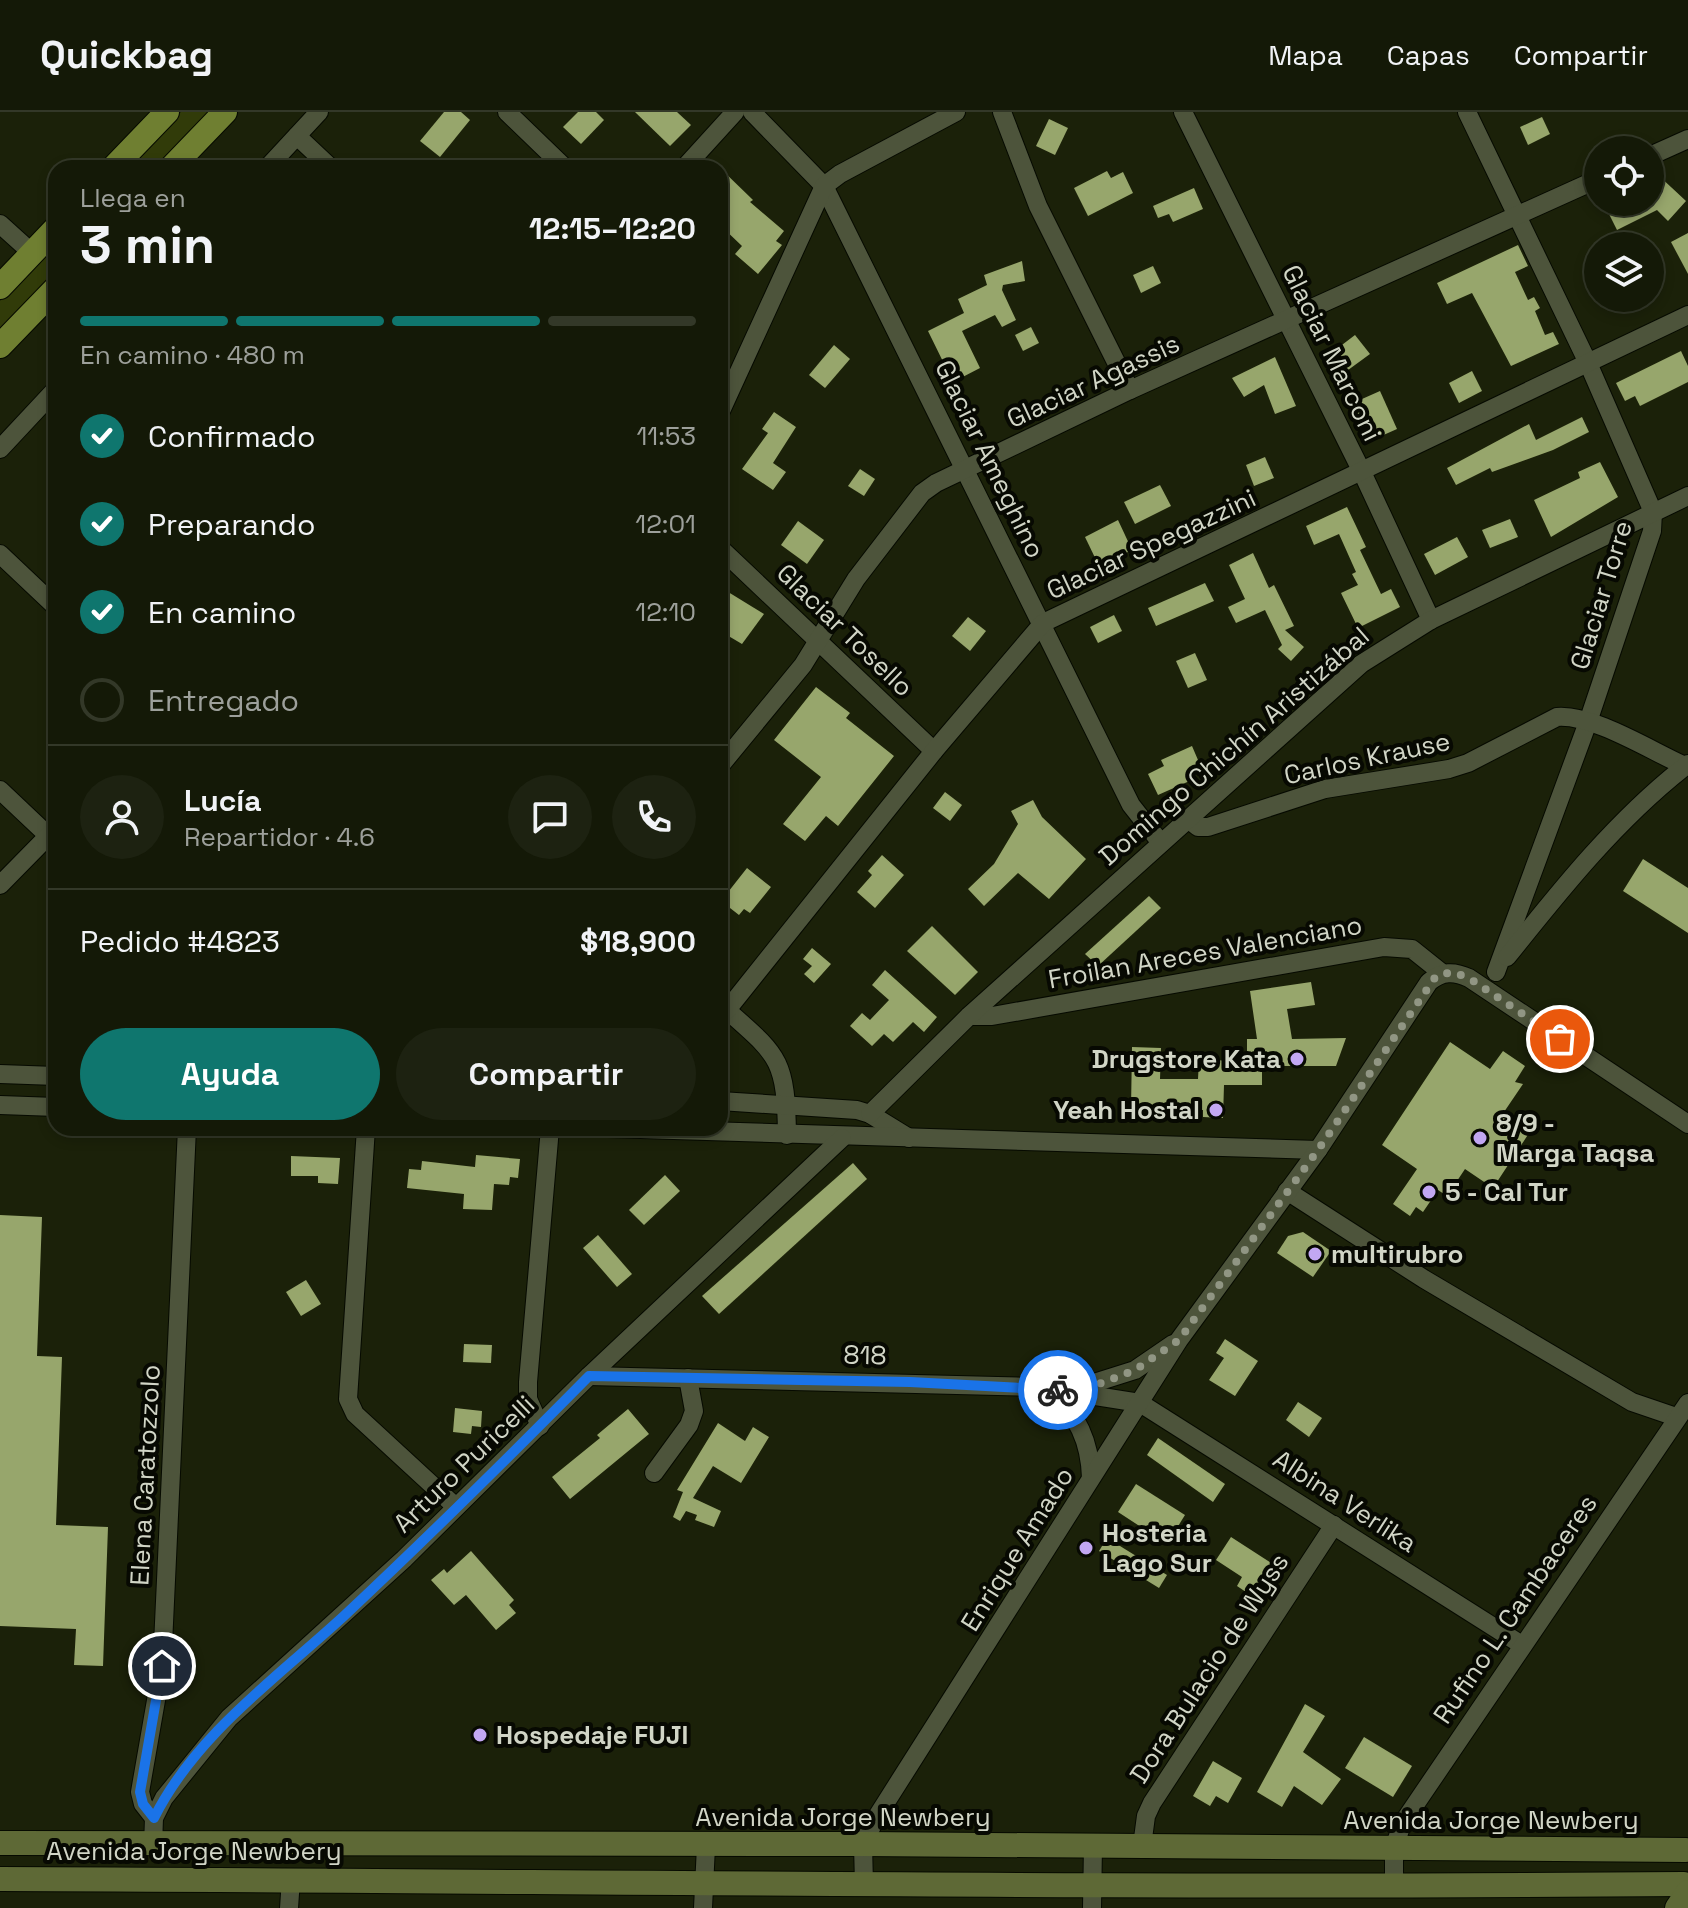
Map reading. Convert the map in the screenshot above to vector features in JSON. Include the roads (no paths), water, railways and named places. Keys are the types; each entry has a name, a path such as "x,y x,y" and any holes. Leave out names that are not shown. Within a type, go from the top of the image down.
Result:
{"main road":[{"path":"121,160 167,112"},
{"path":"179,160 225,112"},
{"path":"0,287 48,236"},
{"path":"0,346 48,296"}],"street":[{"path":"274,160 319,112"},
{"path":"507,112 557,160"},
{"path":"691,160 735,112"},
{"name":"Glaciar Ameghino","path":"752,112 824,186 968,470 1131,805 1161,843"},
{"path":"728,396 824,186 840,174 956,112"},
{"path":"1002,112 1038,206 1130,390"},
{"name":"Glaciar Marconi","path":"1183,112 1362,472 1431,620"},
{"name":"Glaciar Torre","path":"1467,112 1588,363 1653,512 1652,531 1588,722 1496,972"},
{"path":"297,136 322,160"},
{"path":"1664,150 1688,139"},
{"name":"Glaciar Agassis","path":"728,756 819,642 856,579 922,493 936,483 1130,390 1584,185"},
{"path":"0,224 32,253"},
{"name":"Glaciar Spegazzini","path":"728,1001 1043,623 1688,315"},
{"path":"0,449 48,398"},
{"name":"Domingo Chichín Aristizábal","path":"870,1114 969,1016 1337,684 1385,646 1431,620 1688,496"},
{"path":"0,554 48,599"},
{"name":"Glaciar Tosello","path":"728,556 934,751"},
{"name":"Carlos Krause","path":"1188,819 1198,827 1208,827 1325,789 1449,769 1468,763 1557,717 1571,716 1588,722 1686,765"},
{"path":"1483,988 1577,871 1686,765"},
{"path":"0,790 48,831"},
{"path":"0,885 48,840"},
{"name":"Froilan Areces Valenciano","path":"969,1016 992,1016 1384,947 1412,949 1442,973 1461,974 1688,1124"},
{"name":"Enrique Amado","path":"863,1844 1179,1340 1318,1150 1424,988 1442,973"},
{"path":"728,1012 780,1064 787,1104 787,1135"},
{"path":"0,1074 48,1076"},
{"path":"728,1101 839,1107 870,1114 912,1139"},
{"path":"0,1105 48,1107"},
{"path":"728,1133 842,1138 1267,1146 1318,1150"},
{"name":"Elena Caratozzolo","path":"154,1818 143,1804 140,1792 162,1666 187,1136"},
{"path":"365,1136 348,1399 355,1414 456,1507"},
{"path":"540,1426 528,1399 528,1382 549,1136"},
{"name":"Arturo Puricelli","path":"153,1846 154,1818 181,1773 229,1718 353,1607 589,1376 842,1138"},
{"path":"1287,1191 1424,1279 1632,1402 1682,1410"},
{"path":"1091,1480 1090,1449 1059,1390 1099,1384 1135,1370 1179,1340"},
{"name":"818","path":"589,1376 1059,1390 1140,1403"},
{"path":"654,1473 689,1425 694,1411 688,1378"},
{"name":"Albina Verlika","path":"1140,1403 1522,1645"},
{"name":"Rufino L. Cambaceres","path":"1394,1848 1402,1824 1682,1410"},
{"name":"Dora Bulacio de Wyss","path":"1142,1846 1146,1816 1152,1803 1334,1525"},
{"name":"Avenida Jorge Newbery","path":"0,1843 153,1846 863,1844 1687,1848"},
{"path":"863,1844 864,1885"},
{"path":"1092,1898 1093,1845"},
{"path":"703,1908 706,1846"},
{"path":"1394,1848 1394,1887"},
{"path":"1677,1908 1687,1889 1682,1861 1687,1848"},
{"name":"Avenida Jorge Newbery","path":"0,1879 704,1882 864,1885 1092,1898 1394,1887 1687,1889"},
{"path":"289,1908 291,1879"}],"place":[{"name":"Drugstore Kata","path":"1297,1059"},
{"name":"Yeah Hostal","path":"1216,1110"},
{"name":"8/9 - Marga Taqsa","path":"1480,1138"},
{"name":"5 - Cal Tur","path":"1429,1192"},
{"name":"multirubro","path":"1315,1254"},
{"name":"Hosteria Lago Sur","path":"1086,1548"},
{"name":"Hospedaje FUJI","path":"480,1735"}]}
